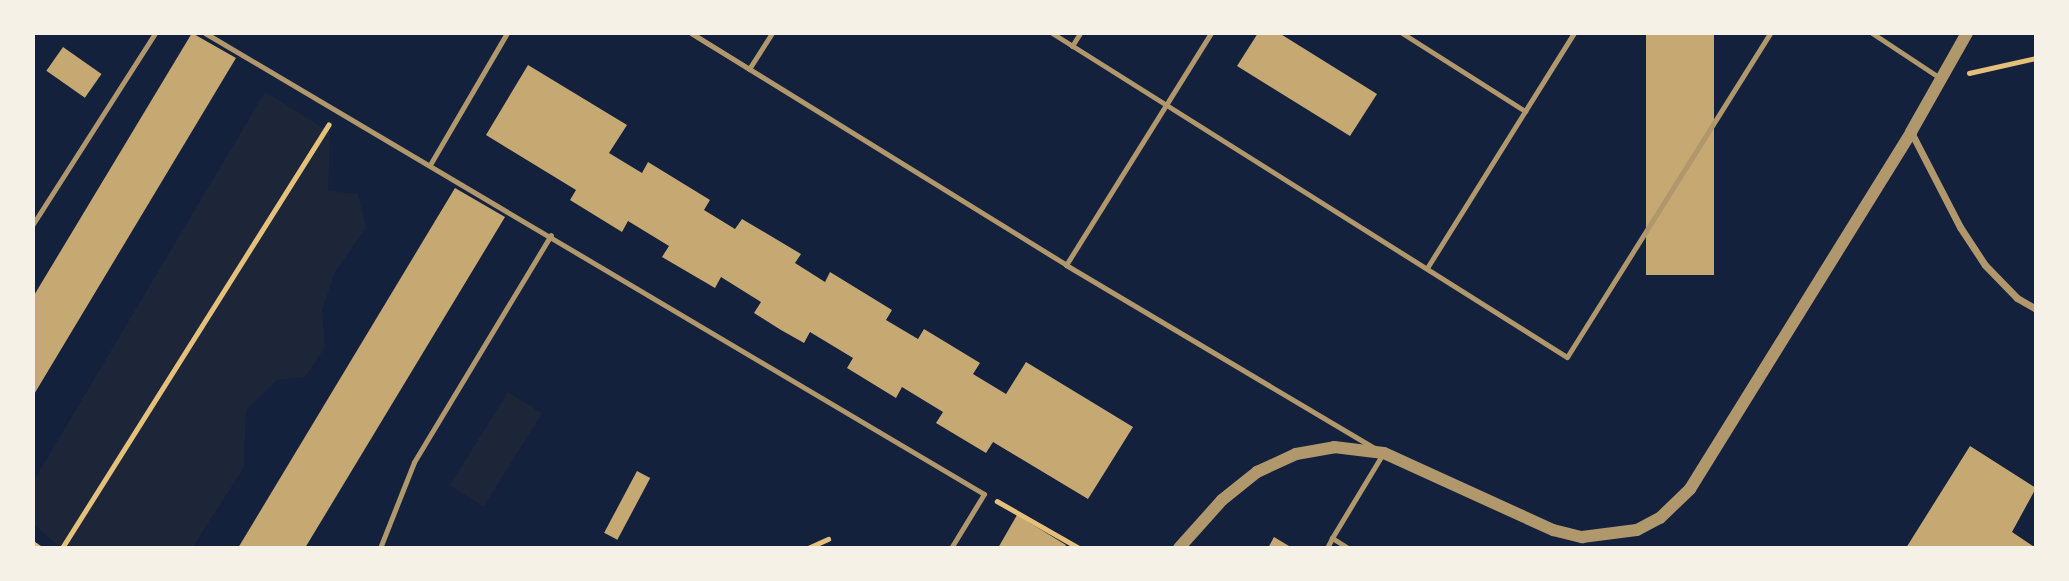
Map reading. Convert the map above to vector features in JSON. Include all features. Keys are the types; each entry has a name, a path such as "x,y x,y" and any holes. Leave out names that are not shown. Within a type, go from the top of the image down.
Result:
{"street":[{"path":"1179,548 1222,500 1267,468 1296,454 1334,447 1384,453 1553,530 1582,537 1613,535 1660,518 1690,489 1911,132 1967,33"},
{"path":"1911,132 1960,227 1985,265 2017,299 2036,309"}],"lane":[{"path":"33,224 155,33"},
{"path":"205,33 432,163 984,494 951,548"},
{"path":"432,163 507,33"},
{"path":"691,33 1066,265 1384,453 1327,548"},
{"path":"749,69 772,33"},
{"path":"1052,33 1567,357 1770,33"},
{"path":"1072,46 1080,33"},
{"path":"1066,265 1211,33"},
{"path":"1427,268 1574,33"},
{"path":"1872,33 1940,78"},
{"path":"1404,34 1525,111"},
{"path":"380,548 414,462 551,235"},
{"path":"1332,538 1348,548"}],"path":[{"path":"1940,78 2036,58"},
{"path":"62,548 337,110"},
{"path":"984,494 1079,548"},
{"path":"808,548 828,539"},
{"path":"33,543 40,548"}],"shaded area":[{"path":"265,92 330,132 328,191 358,194 366,227 334,274 322,311 325,347 305,377 277,380 246,410 244,467 192,548 61,548 33,523 33,482"},
{"path":"508,392 542,413 484,506 450,485"}],"building":[{"path":"192,33 236,58 33,396 33,297"},
{"path":"1258,33 1279,33 1377,94 1350,136 1237,66"},
{"path":"1646,33 1714,33 1714,275 1646,275"},
{"path":"63,47 102,74 85,98 46,71"},
{"path":"528,65 627,125 609,153 642,173 648,162 710,200 704,210 735,229 742,219 801,254 795,263 825,282 830,272 892,310 886,320 918,339 924,329 980,363 973,374 1006,394 1026,362 1133,427 1088,499 993,442 986,453 936,423 943,412 902,387 896,398 847,368 853,358 810,332 804,343 781,330 754,313 761,302 721,277 715,288 662,257 669,246 628,221 622,232 570,200 576,190 486,135"},
{"path":"455,188 505,217 305,548 238,548"},
{"path":"1970,446 2036,488 2012,532 2036,548 1906,548"},
{"path":"637,471 650,478 617,540 604,533"},
{"path":"1017,515 1066,545 1064,548 998,548"},
{"path":"1274,537 1289,546 1288,548 1268,548"}]}
